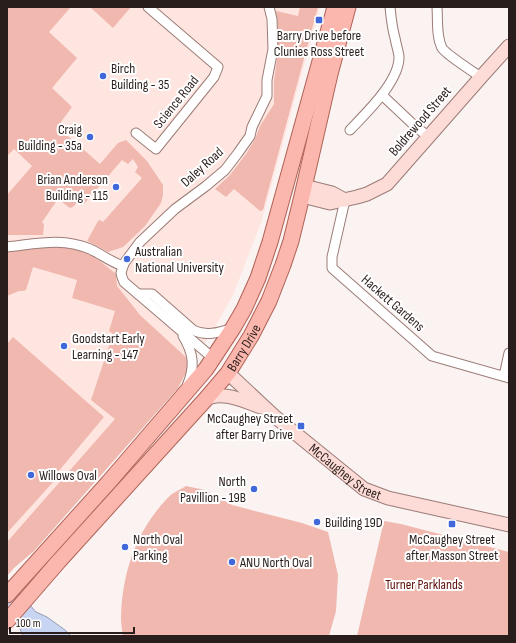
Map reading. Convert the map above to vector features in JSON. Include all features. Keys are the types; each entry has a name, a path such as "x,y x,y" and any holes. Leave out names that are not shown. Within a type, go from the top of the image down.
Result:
{"main road":[{"name":"Barry Drive","path":"11,590 108,483 183,397 214,359 233,328 258,278 270,242 334,7"},
{"name":"Barry Drive","path":"8,621 58,562 205,400 228,373 251,336 269,300 288,252 330,74 348,7"},
{"path":"285,188 303,191"},
{"name":"McCaughey Street","path":"214,359 228,373"}],"street":[{"name":"Science Road","path":"136,133 156,149 214,77 218,67 148,7"},
{"name":"Daley Road","path":"123,266 140,242 165,218 225,170 250,136 252,127 267,96 273,49 272,19 269,7"},
{"path":"350,130 382,95 392,80 398,64 399,56 391,20 390,7"},
{"path":"437,7 438,34 443,49 480,77"},
{"name":"Boldrewood Street","path":"303,191 330,203 367,194 387,184 509,46"},
{"path":"382,95 417,128 428,136"},
{"name":"Hackett Gardens","path":"345,200 332,257 332,268 432,356 506,377 509,353"},
{"path":"7,247 58,241 76,244 90,249 116,264 123,266 121,273 124,282 214,359"},
{"path":"138,294 152,294 197,332 203,334 214,334 233,328"},
{"path":"178,329 188,346 193,364 191,377 183,397"},
{"name":"McCaughey Street","path":"228,373 265,408 364,489 388,498 509,525"},
{"path":"205,400 211,397 223,396 265,408"}],"shaded area":[{"name":"Australian National University","path":"7,7 320,7 261,223 233,295 211,334 188,366 7,568"}],"green space":[{"path":"7,7 71,7 49,32 77,58 52,88 72,107 58,126 100,164 118,143 126,140 147,161 163,185 161,203 145,226 123,247 108,252 87,241 98,221 100,220 103,222 142,178 135,172 138,167 133,159 128,164 122,160 84,204 79,200 73,207 70,208 58,199 42,222 44,224 43,235 7,235 7,195 32,166 14,149 7,156"},
{"path":"90,7 131,7 113,28"},
{"path":"300,7 318,7 263,210 260,211 234,189 226,197 215,189 230,175 246,154 255,139 260,126 274,104 274,81 278,51 276,11 298,16"},
{"path":"57,246 74,248 91,254 116,274 117,286 140,315 190,361 189,367 178,388 34,551 7,576 7,542 115,419 91,400 113,334 109,331 115,311 72,298 77,280 33,267 26,290 7,296 7,252"},
{"name":"Willows Oval","path":"13,337 104,417 52,479 54,481 7,533 7,344"},
{"name":"ANU North Oval","path":"186,486 205,490 232,505 302,523 328,532 338,575 336,611 329,636 123,636 121,625 122,603 130,560 142,533 161,505 172,494"},
{"name":"Turner Parklands","path":"384,521 509,552 509,636 357,636"}],"water":[{"path":"7,579 36,612 47,617 71,636 23,636 20,629 7,614"}],"place":[{"name":"Barry Drive before Clunies Ross Street","path":"319,20"},
{"name":"Birch Building - 35","path":"103,76"},
{"name":"Craig Building - 35a","path":"90,137"},
{"name":"Brian Anderson Building - 115","path":"116,187"},
{"name":"Australian National University","path":"127,259"},
{"name":"Goodstart Early Learning - 147","path":"64,346"},
{"name":"McCaughey Street after Barry Drive","path":"301,426"},
{"name":"Willows Oval","path":"31,475"},
{"name":"North Pavillion - 19B","path":"254,489"},
{"name":"Building 19D","path":"317,522"},
{"name":"McCaughey Street after Masson Street","path":"452,524"},
{"name":"North Oval Parking","path":"125,547"},
{"name":"ANU North Oval","path":"232,562"}]}
